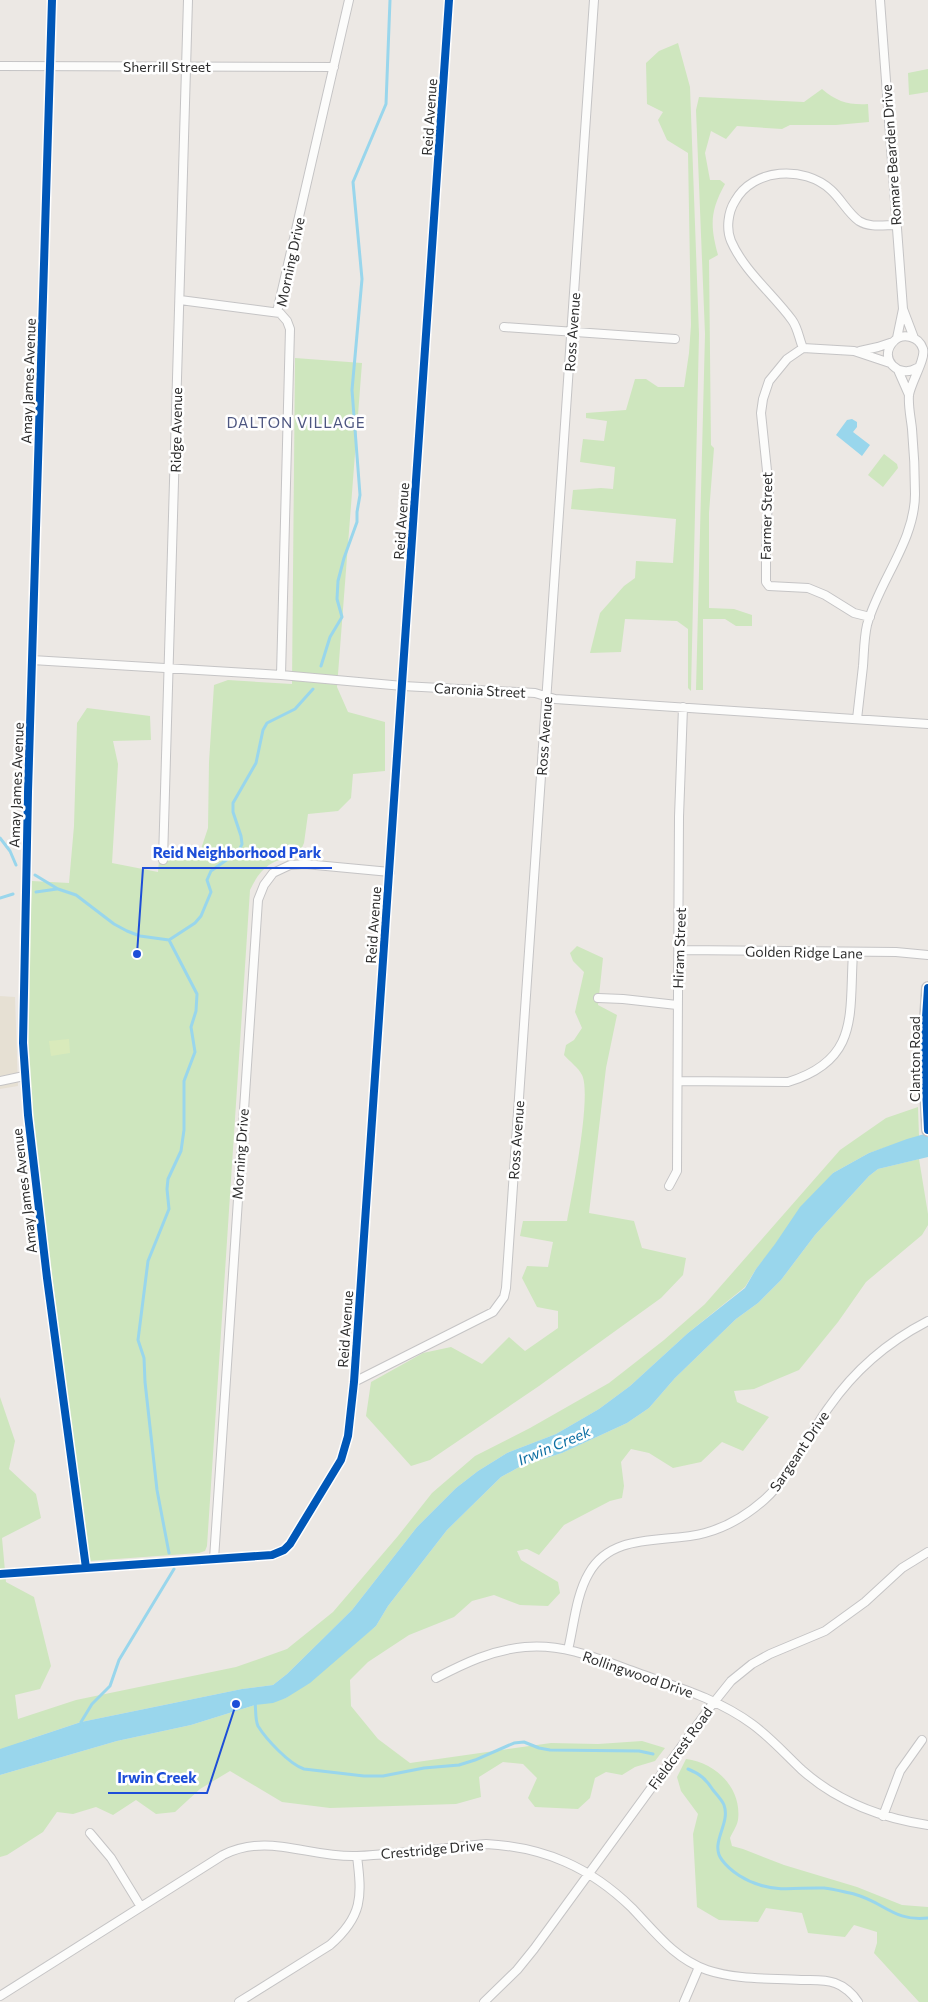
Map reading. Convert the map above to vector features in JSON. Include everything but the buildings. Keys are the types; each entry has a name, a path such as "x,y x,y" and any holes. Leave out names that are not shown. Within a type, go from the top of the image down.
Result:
{"main road":[{"name":"Clanton Road","path":"928,988 924,1047 928,1130"}],"street":[{"name":"Amay James Avenue","path":"52,0 23,1000 24,1076 47,1278 86,1568"},
{"name":"Ridge Avenue","path":"163,860 188,0"},
{"name":"Morning Drive","path":"281,675 290,329 288,321 277,312 349,0"},
{"name":"Reid Avenue","path":"0,1574 272,1555 284,1550 290,1544 346,1449 354,1382 449,0"},
{"name":"Ross Avenue","path":"354,1382 483,1318 493,1312 504,1297 594,0"},
{"name":"Romare Bearden Drive","path":"880,0 903,309 914,338"},
{"name":"Sherrill Street","path":"0,66 334,67"},
{"path":"857,719 866,635 870,617 906,535 915,498 915,458 909,396 898,370 890,363 858,352 803,348 792,320 742,259 731,241 728,223 732,206 741,192 755,180 774,174 796,174 815,179 824,185 860,221 869,226 896,225"},
{"path":"180,300 277,312"},
{"name":"Romare Bearden Drive","path":"895,340 903,309"},
{"path":"504,327 675,339"},
{"path":"858,352 878,348 908,336 914,338 925,348 922,365 909,396"},
{"path":"890,363 888,352 895,340"},
{"name":"Farmer Street","path":"803,348 787,359 769,381 763,399 762,429 769,490 766,533 766,582 774,588 808,588 817,591 854,613 870,617"},
{"path":"898,370 908,372 922,365"},
{"name":"Caronia Street","path":"32,660 281,675 403,686 535,693 555,699 928,724"},
{"name":"Hiram Street","path":"669,1186 677,1172 679,817 683,707"},
{"name":"Morning Drive","path":"214,1559 258,900 264,885 273,873 290,864 390,872"},
{"name":"Golden Ridge Lane","path":"679,950 896,952 928,955"},
{"path":"678,1081 788,1082 802,1078 821,1067 837,1052 846,1033 850,1018 853,953"},
{"path":"598,998 677,1005"},
{"path":"0,1081 24,1076"},
{"name":"Sargeant Drive","path":"568,1650 583,1586 588,1574 600,1558 610,1551 634,1542 687,1537 714,1531 750,1512 780,1484 829,1407 844,1387 892,1342 928,1321"},
{"name":"Fieldcrest Road","path":"484,2002 517,1970 731,1681 752,1664 770,1654 805,1641 832,1626 865,1602 902,1568 928,1552"},
{"name":"Rollingwood Drive","path":"436,1678 473,1659 504,1650 535,1646 568,1650 674,1685 714,1702 754,1725 827,1790 851,1803 883,1816 928,1825"},
{"path":"883,1816 900,1771 922,1740"},
{"path":"90,1833 112,1858 141,1907"},
{"name":"Crestridge Drive","path":"0,1996 223,1855 244,1847 273,1844 315,1853 357,1856 486,1844 540,1852 590,1873 614,1892 668,1946 700,1966 734,1976 826,1981 845,1988 858,2002"},
{"path":"239,2002 330,1945 349,1925 358,1905 361,1890 357,1856"},
{"path":"684,2002 700,1966"}],"shaded area":[{"path":"0,996 15,997 18,1086 0,1089"}],"green space":[{"path":"678,43 690,87 699,334 691,691 688,688 688,629 677,621 625,619 621,652 590,653 600,613 624,586 635,578 636,561 673,563 676,519 571,509 573,490 613,489 615,467 580,462 583,439 604,441 607,421 586,418 586,413 626,410 635,379 646,379 658,387 684,387 691,325 688,153 667,140 658,120 663,112 647,104 646,63 659,51"},
{"path":"928,69 928,92 909,95 908,73"},
{"path":"822,89 844,102 868,104 869,122 836,125 790,125 782,129 737,126 726,139 711,131 705,153 710,180 720,180 725,184 716,202 713,219 718,255 709,260 711,445 714,448 709,513 709,608 734,609 752,615 752,626 736,626 725,619 703,619 703,690 696,690 705,334 696,110 699,97 804,102"},
{"path":"295,358 362,363 337,687 348,712 385,722 385,771 353,774 351,798 338,811 308,814 304,843 298,856 281,859 268,866 258,875 250,890 207,1546 205,1551 199,1553 89,1561 29,1087 27,998 32,881 69,883 74,826 77,723 87,708 150,716 151,740 113,741 118,764 112,863 158,872 159,860 169,860 173,852 201,849 208,828 209,762 214,685 228,680 292,684"},
{"path":"884,454 897,464 898,468 883,487 868,475"},
{"path":"577,946 603,958 598,1005 617,1015 606,1068 589,1213 634,1221 642,1248 686,1258 683,1275 661,1298 539,1386 430,1460 411,1466 366,1416 371,1382 423,1353 451,1347 482,1364 509,1337 525,1351 558,1328 558,1311 537,1307 522,1278 527,1266 548,1267 553,1242 520,1236 523,1221 567,1221 580,1146 585,1103 581,1072 564,1055 566,1045 574,1040 582,1028 575,1012 584,972 573,961 570,953"},
{"path":"69,1039 70,1053 51,1056 49,1041"},
{"path":"918,1107 919,1136 869,1153 833,1173 756,1269 745,1287 688,1333 630,1386 599,1409 556,1434 507,1453 478,1471 456,1488 417,1527 352,1610 287,1674 273,1685 242,1689 81,1722 21,1742 0,1769 0,1397 15,1441 9,1469 36,1494 41,1518 2,1538 6,1582 34,1597 51,1666 40,1689 15,1695 18,1719 76,1700 236,1667 287,1649 333,1612 432,1493 475,1456 530,1428 609,1383 664,1340 705,1304 840,1150 886,1118"},
{"path":"919,1159 928,1214 928,1225 922,1235 866,1282 838,1322 799,1370 754,1389 734,1391 737,1402 769,1417 743,1451 722,1442 701,1462 673,1468 649,1453 631,1449 621,1462 624,1486 622,1498 610,1501 564,1525 539,1555 527,1549 517,1551 521,1560 558,1582 560,1593 548,1606 520,1605 494,1595 472,1601 454,1617 409,1635 368,1662 350,1680 351,1706 378,1739 410,1763 551,1743 598,1744 642,1741 665,1748 655,1761 635,1767 622,1775 606,1772 595,1778 590,1798 578,1809 535,1807 528,1798 537,1778 523,1764 503,1762 479,1777 481,1797 456,1804 330,1808 282,1802 230,1771 200,1789 175,1812 156,1814 136,1800 113,1815 96,1807 73,1814 57,1812 43,1832 7,1855 0,1857 0,1775 117,1741 191,1725 255,1705 286,1698 376,1626 388,1606 447,1530 501,1477 521,1466 562,1453 627,1423 649,1408 675,1378 736,1319 758,1303 781,1280 815,1235 869,1176 878,1169"},
{"path":"686,1759 708,1766 725,1779 731,1788 736,1798 738,1809 738,1820 730,1838 732,1846 784,1865 857,1887 902,1905 928,1907 928,2002 919,2002 874,1953 877,1943 877,1932 854,1925 845,1937 808,1933 802,1913 766,1908 758,1922 719,1920 697,1907 693,1834 698,1814 681,1791 677,1777"}],"water":[{"path":"852,419 857,422 857,427 853,432 870,445 862,456 836,435 847,420"},
{"path":"928,1133 928,1157 878,1169 869,1176 815,1235 781,1280 758,1303 736,1319 675,1378 649,1408 627,1423 562,1453 521,1466 501,1477 447,1530 388,1606 376,1626 310,1683 286,1698 273,1703 255,1705 191,1725 117,1741 0,1775 0,1749 81,1722 242,1689 273,1685 287,1674 352,1610 417,1527 456,1488 478,1471 507,1453 556,1434 599,1409 630,1386 688,1333 745,1288 756,1269 800,1207 833,1173 869,1153"}],"waterway":[{"path":"321,666 330,637 342,617 337,599 338,581 357,522 360,495 352,390 362,279 353,182 386,104 390,0"},
{"path":"35,875 58,889 76,895 114,924 140,936 169,940 195,923 201,916 211,892 207,880 211,871 239,851 242,844 233,812 233,803 256,763 263,730 267,723 295,709 313,689"},
{"path":"0,838 10,851 16,865"},
{"path":"36,892 57,889"},
{"path":"0,898 13,894"},
{"path":"169,940 197,994 196,1011 191,1027 195,1052 184,1081 184,1130 181,1151 168,1179 169,1209 148,1261 138,1340 144,1358 157,1490 169,1553"},
{"path":"82,1726 81,1722 92,1704 110,1686 119,1660 174,1569"},
{"path":"255,1702 258,1726 285,1757 304,1769 364,1776 383,1776 424,1768 459,1765 514,1743 524,1742 550,1750 639,1751 653,1754"},
{"path":"688,1769 705,1780 724,1805 725,1819 719,1840 719,1854 722,1860 739,1875 768,1887 784,1889 824,1888 854,1894 906,1917 928,1918"}],"cycle path":[{"path":"52,0 28,792 23,1043 28,1115 47,1278 86,1568"},
{"path":"0,1574 272,1555 284,1550 290,1544 341,1460 348,1436 354,1382 449,0"},
{"path":"928,988 924,1047 928,1130"}],"place":[{"name":"Reid Neighborhood Park","path":"137,954"},
{"name":"Irwin Creek","path":"236,1704"}],"district":[{"name":"DALTON VILLAGE","path":"296,422"}]}
